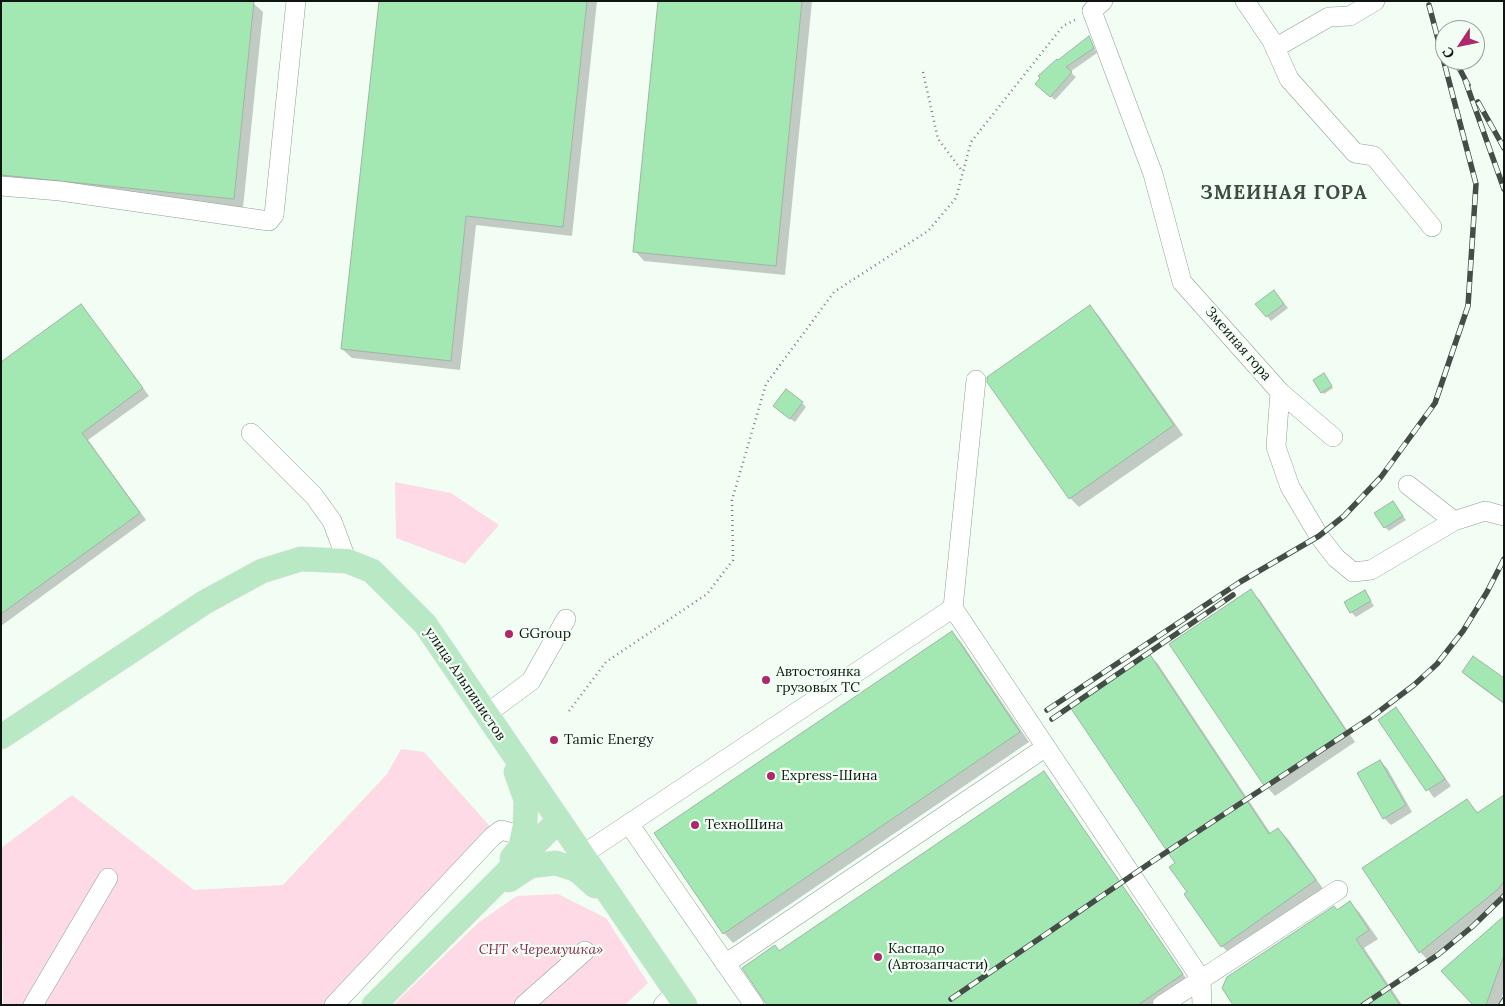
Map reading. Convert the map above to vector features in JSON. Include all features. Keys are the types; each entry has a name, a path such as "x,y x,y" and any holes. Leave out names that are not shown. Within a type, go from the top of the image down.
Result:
{"main road":[{"name":"улица Альпинистов","path":"1,737 205,602 262,571 301,560 347,561 372,571 426,624 488,718 635,930 675,1000"},
{"path":"488,718 520,780 526,800 524,836 520,848 491,887"},
{"path":"374,1005 558,820"},
{"path":"455,924 512,878 530,866 556,862 577,870 586,876 635,930"}],"street":[{"path":"1,186 87,195 269,221 274,215 296,1"},
{"path":"1245,1 1274,48 1289,79 1355,153 1374,156 1432,227"},
{"path":"1274,48 1329,18 1350,16 1375,1"},
{"name":"Змеиная гора","path":"1097,6 1153,174 1182,282 1280,392 1276,447 1290,487 1319,536 1336,558 1353,572 1371,570 1454,520"},
{"path":"976,380 953,608 1201,979 1202,1005"},
{"path":"1280,392 1333,437"},
{"path":"252,434 314,496 332,521 347,561"},
{"path":"1408,485 1454,520 1485,511 1504,516"},
{"path":"582,855 953,608"},
{"path":"488,718 531,681 566,618"},
{"path":"725,964 1046,747"},
{"path":"629,824 754,1005"},
{"path":"334,1005 492,837 501,830 524,836"},
{"path":"33,1005 108,878"},
{"path":"1162,1005 1338,890"},
{"path":"524,1005 585,951"}],"path":[{"path":"569,711 606,662 707,594 733,560 732,500 766,384 834,292 928,231 956,198 971,142 1063,26 1097,6"},
{"path":"923,72 938,140 963,172"}],"green space":[{"path":"395,482 451,493 499,525 465,564 396,538"},
{"path":"401,749 424,752 502,840 341,1005 3,1005 1,848 72,795 194,890 283,885 387,774"},
{"name":"СНТ «Черемушка»","path":"558,894 606,918 648,983 625,1005 393,1005 479,922 517,896"}],"building":[{"path":"1,1 254,1 234,199 1,175"},
{"path":"379,1 587,1 563,227 466,216 451,361 341,349"},
{"path":"658,1 802,1 776,266 633,252"},
{"path":"1089,36 1094,48 1066,67 1072,72 1050,97 1035,84 1040,78 1038,76 1057,59"},
{"path":"1274,290 1284,304 1266,317 1255,304"},
{"path":"81,304 143,388 82,433 140,513 1,614 1,362"},
{"path":"1090,305 1174,425 1069,499 987,382 987,377"},
{"path":"1324,373 1332,386 1321,393 1313,380"},
{"path":"786,389 803,402 790,419 773,406"},
{"path":"1393,501 1403,516 1384,528 1374,513"},
{"path":"1251,589 1347,732 1265,787 1169,644"},
{"path":"1365,590 1371,601 1350,613 1344,602"},
{"path":"952,631 1020,732 723,934 654,833"},
{"path":"1149,653 1269,834 1278,828 1316,880 1221,947 1184,894 1187,892 1169,867 1175,863 1070,707"},
{"path":"1473,656 1504,678 1504,703 1462,672"},
{"path":"1396,707 1445,779 1426,791 1378,720"},
{"path":"1380,760 1406,805 1383,819 1357,773"},
{"path":"1044,771 1183,974 1138,1005 767,1005 742,968 775,945 779,951"},
{"path":"1504,795 1504,881 1497,890 1419,953 1362,868 1467,799 1477,813"},
{"path":"1350,901 1369,930 1356,939 1400,1005 1233,1005 1222,988 1227,977 1334,906 1337,910"},
{"path":"1504,916 1504,955 1486,1005 1473,1005 1441,971"}],"railway":[{"path":"1047,710 1240,582 1319,536 1344,516 1381,477 1435,403 1468,306 1476,184 1429,5"},
{"path":"1460,70 1468,85"},
{"path":"1465,80 1504,189"},
{"path":"1478,102 1504,148"},
{"path":"951,999 1153,861 1373,716 1414,685 1437,664 1463,631 1487,592 1504,559"},
{"path":"1052,719 1233,595"},
{"path":"1363,1005 1439,954 1473,926 1504,896"},
{"path":"1501,1005 1504,1000"}],"place":[{"name":"GGroup","path":"509,634"},
{"name":"Автостоянка грузовых ТС","path":"766,680"},
{"name":"Tamic Energy","path":"554,740"},
{"name":"Express-Шина","path":"771,776"},
{"name":"ТехноШина","path":"695,825"},
{"name":"Каспадо (Автозапчасти)","path":"878,957"}],"district":[{"name":"ЗМЕИНАЯ ГОРА","path":"1284,194"}]}
